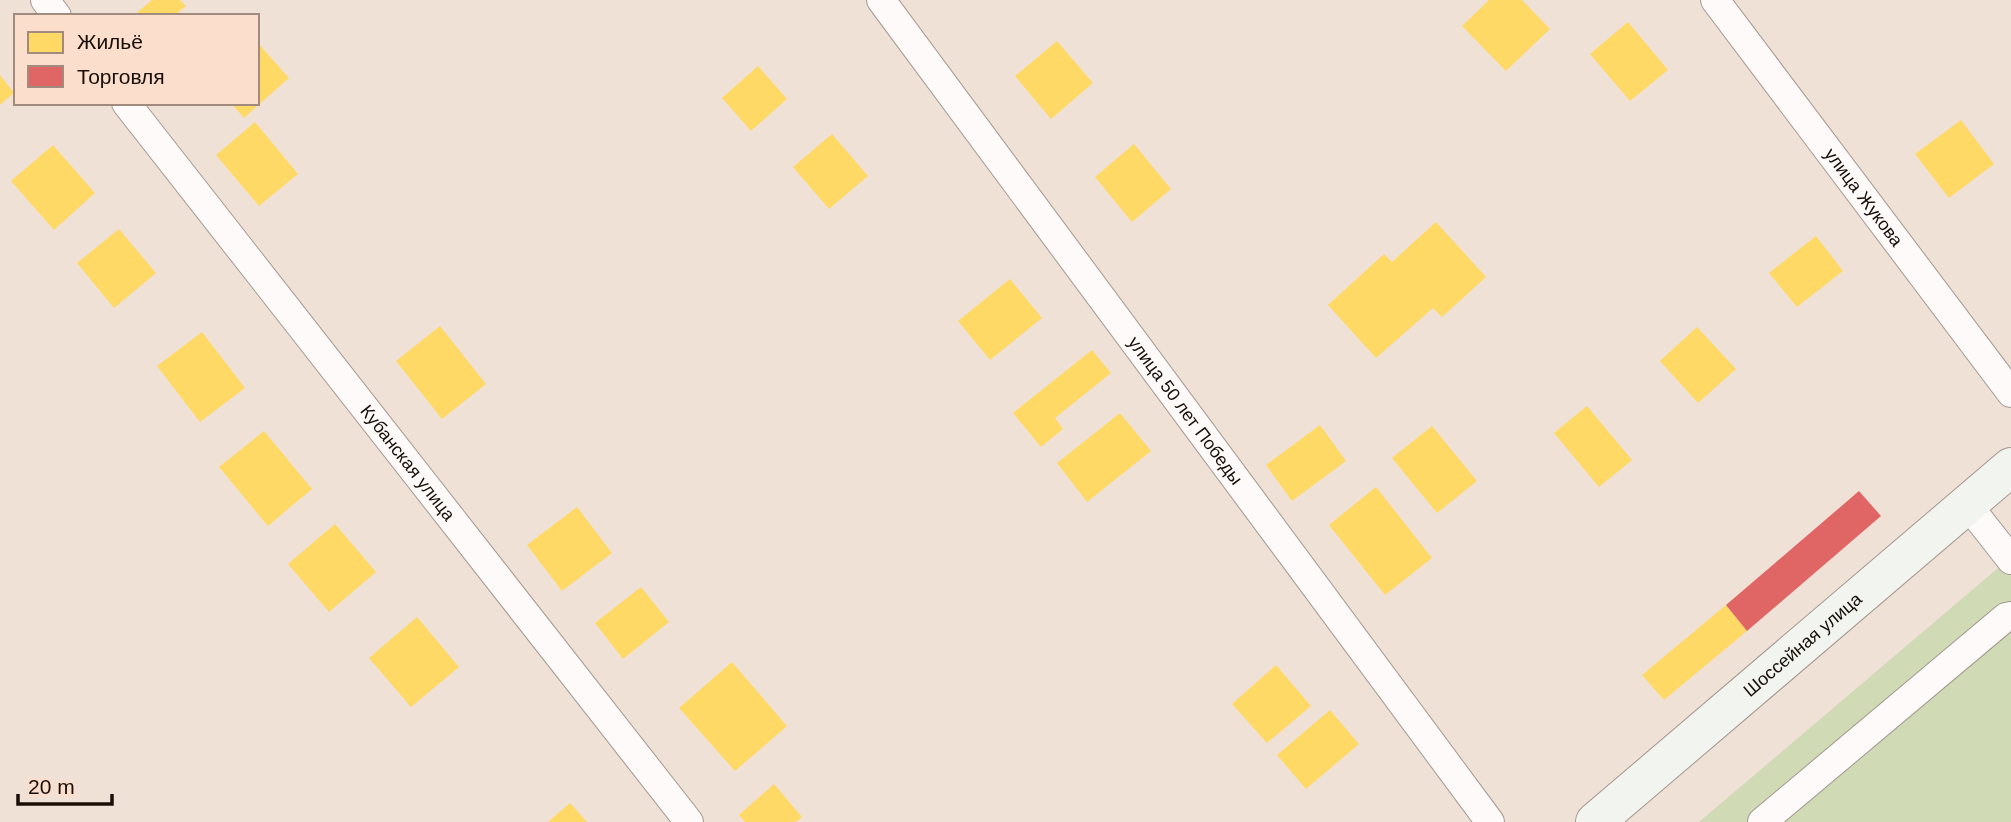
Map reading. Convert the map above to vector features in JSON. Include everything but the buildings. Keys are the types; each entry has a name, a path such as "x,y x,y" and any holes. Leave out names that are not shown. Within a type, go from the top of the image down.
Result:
{"main road":[{"name":"Шоссейная улица","path":"1606,819 2011,467"}],"street":[{"name":"улица 50 лет Победы","path":"881,0 1490,822"},
{"name":"улица Жукова","path":"1715,0 2011,393"},
{"name":"Кубанская улица","path":"128,105 689,822"},
{"path":"1967,504 2011,559"},
{"path":"1762,822 2011,616"}],"green space":[{"path":"2011,557 2011,822 1699,822"}]}
